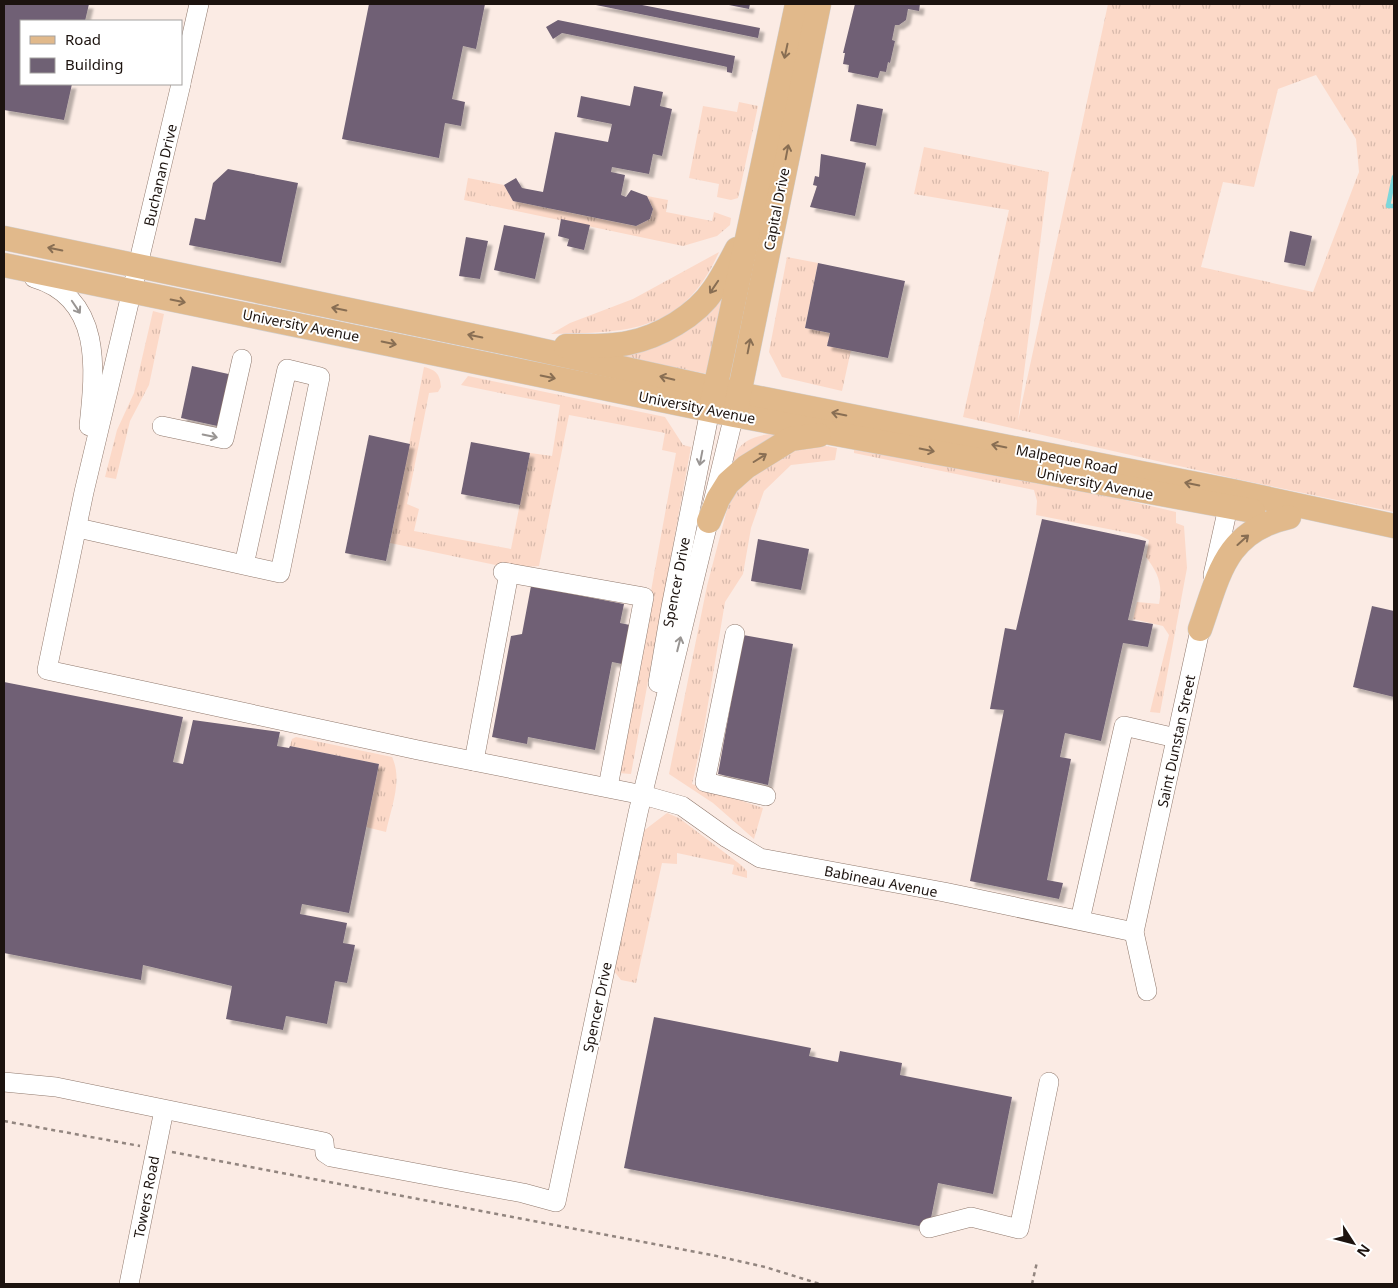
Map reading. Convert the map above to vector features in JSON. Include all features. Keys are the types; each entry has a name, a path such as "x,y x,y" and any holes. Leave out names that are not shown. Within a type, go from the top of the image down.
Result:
{"main road":[{"name":"Capital Drive","path":"712,399 797,4"},
{"name":"Capital Drive","path":"737,404 819,4"},
{"path":"522,346 599,346 628,343 655,334 685,317 714,290 748,230"},
{"name":"University Avenue","path":"4,238 522,346 712,399"},
{"name":"University Avenue","path":"4,267 712,399 879,441 1230,499 1290,517 1334,525 1394,527"},
{"name":"Malpeque Road","path":"737,404 1230,499 1394,527"},
{"path":"709,521 718,499 728,483 746,467 791,438 828,435 879,441"},
{"path":"1200,630 1226,558 1244,538 1270,522 1290,517"}],"street":[{"name":"Buchanan Drive","path":"182,80 199,4"},
{"name":"Buchanan Drive","path":"84,492 130,292 181,85"},
{"path":"4,267 54,286 69,298 78,309 92,343 94,364 84,492 78,528 244,565 280,573 320,377 287,370 244,565"},
{"path":"162,426 224,439 242,359"},
{"name":"Spencer Drive","path":"647,776 656,695 671,607 712,399"},
{"name":"Spencer Drive","path":"164,1110 324,1142 325,1153 331,1157 523,1193 556,1202 642,795 737,404"},
{"name":"Saint Dunstan Street","path":"1147,991 1134,932 1230,499"},
{"name":"Babineau Avenue","path":"78,528 47,670 642,795 682,806 727,838 760,858 1134,932"},
{"path":"474,760 506,572 644,598 608,787"},
{"path":"735,634 704,782 766,796"},
{"path":"1080,920 1124,726 1176,738"},
{"path":"4,1082 56,1087 164,1110"},
{"path":"929,1228 971,1217 1019,1229 1049,1082"},
{"name":"Towers Road","path":"129,1284 164,1110"}],"path":[{"path":"4,1121 712,1255 765,1267 820,1284"},
{"path":"1032,1284 1037,1262"}],"green space":[{"path":"1108,4 1394,4 1394,512 1232,478 963,417 1009,210 914,194 924,147 1049,172 1018,421","holes":["1316,75 1356,139 1359,172 1313,292 1201,267 1223,182 1254,187 1278,89"]},
{"path":"739,102 758,106 738,198 731,200 717,197 719,184 689,178 703,106 737,112"},
{"path":"468,178 504,185 513,201 636,226 650,219 653,209 647,196 668,200 666,212 712,221 714,212 731,218 730,225 717,236 683,246 464,200"},
{"path":"719,252 705,279 689,299 671,313 651,323 629,329 605,332 551,334 570,323 633,299"},
{"path":"787,257 818,263 805,328 830,333 827,346 851,350 842,391 782,377 769,352"},
{"path":"727,288 708,374 612,356"},
{"path":"153,311 164,314 149,385 130,421 116,479 105,477 117,430 134,393"},
{"path":"424,367 437,374 441,387 438,392 429,393 407,504 419,509 414,531 511,549 530,453 552,456 560,405 461,385 468,376 665,417 683,445 691,447 631,774 618,773 676,453 662,450 665,433 569,415 539,566 510,568 390,543"},
{"path":"778,435 725,481 738,449 758,436"},
{"path":"808,443 837,448 835,460 791,465 764,491 751,528 743,574 725,602 702,740 692,784 763,808 754,839 713,803 669,774 707,586 729,502 744,482 753,474"},
{"path":"854,448 1083,490 1176,512 1176,523 1184,526 1187,568 1160,713 1150,712 1169,635 1163,626 1133,619 1137,602 1159,604 1160,585 1154,568 1146,557 1149,540 1139,535 1036,515 1037,501 1034,490 854,453"},
{"path":"296,737 392,757 395,766 396,785 386,832 366,827 379,764 290,746 292,739"},
{"path":"667,813 679,818 741,865 747,871 747,878 732,874 734,865 677,853 677,864 662,863 636,983 621,980 614,971 642,832"}],"building":[{"path":"4,4 89,4 85,20 20,20 20,85 72,85 64,120 4,110"},
{"path":"369,4 485,4 476,49 463,46 452,99 465,102 461,126 445,123 439,158 342,139"},
{"path":"591,4 637,4 760,28 758,38"},
{"path":"724,4 750,4 749,9"},
{"path":"855,4 920,4 919,11 908,9 906,20 899,25 895,25 892,40 895,41 890,63 888,62 886,72 880,71 878,78 848,72 849,65 843,64 845,53 843,53"},
{"path":"558,20 735,56 732,73 727,72 727,67 723,66 562,33 553,39 546,27"},
{"path":"634,86 663,92 660,106 672,109 662,156 653,154 649,174 612,167 611,172 625,175 621,195 626,197 631,190 647,196 653,209 650,219 636,226 513,201 504,185 516,178 522,188 543,192 555,132 608,142 612,124 577,117 581,96 630,106"},
{"path":"857,104 883,109 876,146 850,141"},
{"path":"821,154 866,163 855,216 810,207 817,186 813,185 815,176 819,177"},
{"path":"228,169 298,183 281,263 189,245 195,218 205,220 213,183"},
{"path":"561,219 590,225 584,250 567,246 569,239 558,236"},
{"path":"504,225 545,233 535,279 494,270"},
{"path":"1290,231 1312,236 1305,266 1284,262"},
{"path":"466,237 488,241 480,279 459,276"},
{"path":"818,263 905,281 888,358 827,346 830,333 805,328"},
{"path":"192,366 233,375 222,427 181,418"},
{"path":"369,435 410,444 386,561 345,553"},
{"path":"471,442 530,453 520,505 461,494"},
{"path":"1042,519 1146,541 1128,620 1153,624 1148,647 1123,643 1101,741 1065,733 1060,757 1071,759 1047,880 1063,883 1059,899 970,881 1004,710 990,709 1005,628 1016,630"},
{"path":"758,539 809,549 801,590 751,581"},
{"path":"531,586 624,604 620,623 630,625 622,664 612,662 595,750 528,737 527,744 492,737 511,636 522,634"},
{"path":"1372,606 1394,611 1394,697 1353,687"},
{"path":"743,635 793,644 768,785 718,774"},
{"path":"4,682 183,717 173,762 183,764 193,720 280,732 277,746 289,748 290,746 379,764 349,913 302,904 300,914 347,923 343,943 355,945 347,983 335,981 327,1024 286,1016 283,1030 226,1019 232,986 143,965 141,980 4,953"},
{"path":"654,1017 811,1048 809,1056 838,1062 840,1051 902,1063 900,1075 1012,1097 993,1194 938,1183 929,1228 624,1168"}],"waterway":[{"path":"1394,177 1388,206 1394,206"}]}
